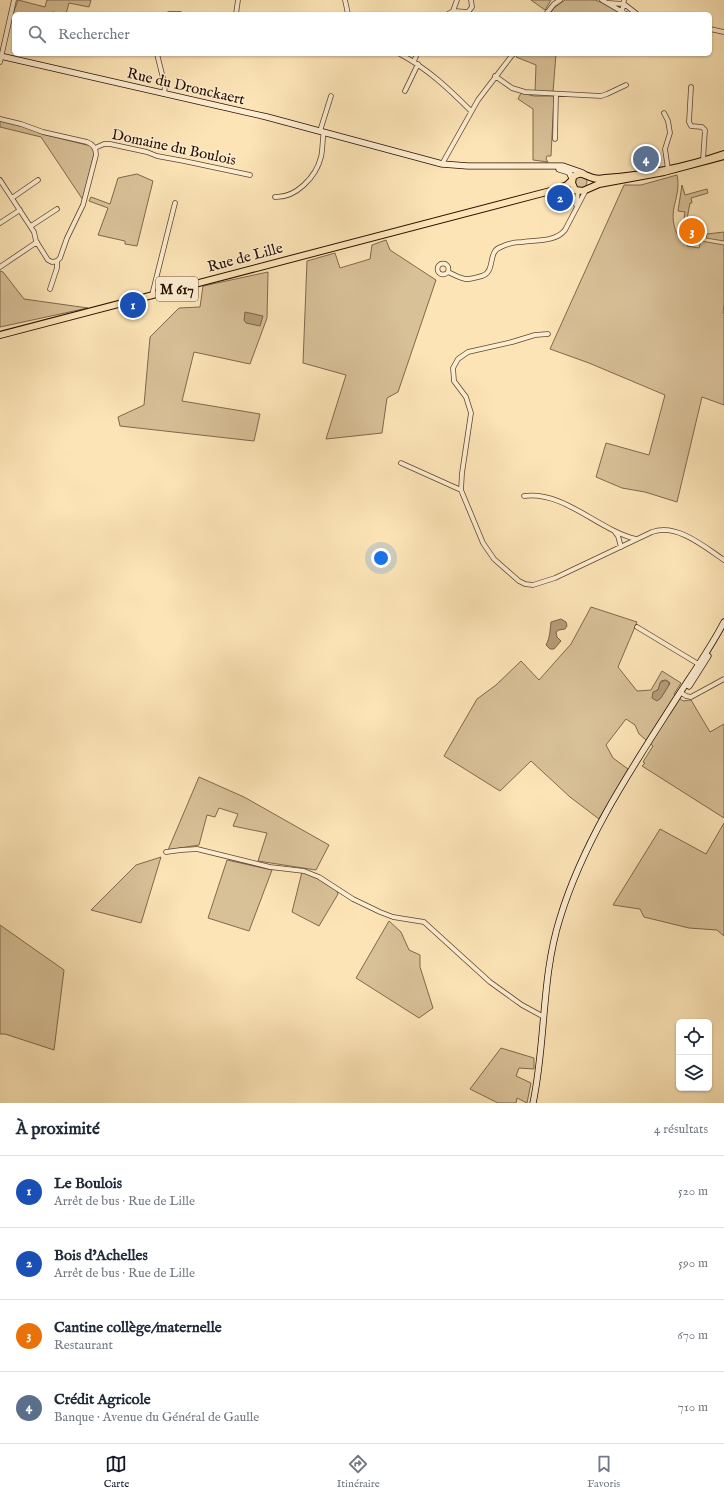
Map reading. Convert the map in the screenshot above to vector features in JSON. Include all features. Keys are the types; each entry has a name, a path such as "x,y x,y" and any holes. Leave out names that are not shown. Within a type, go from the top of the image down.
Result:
{"main road":[{"name":"Rue du Dronckaert","path":"0,58 322,131 442,164 462,166 563,166 585,174"},
{"path":"724,155 661,173 598,184 587,189 577,191 573,186 572,179 577,174 585,174 600,179 626,176 668,169 724,155"},
{"name":"Rue du Dronckaert","path":"535,167 564,170 570,173 572,179"},
{"path":"585,174 590,181 587,189"},
{"name":"Rue de Lille","path":"0,335 558,189 567,185 572,179"},
{"name":"Rue de Lille","path":"497,205 577,191"},
{"path":"709,652 724,622"},
{"path":"532,1103 536,1088 552,948 557,925 565,901 598,830 641,755 724,628"}],"street":[{"path":"0,58 14,0"},
{"path":"236,12 238,0"},
{"path":"345,0 348,12"},
{"path":"457,0 452,11 468,12 472,7 471,0"},
{"path":"548,12 554,4 560,0"},
{"path":"602,0 622,12"},
{"path":"608,3 624,2 635,12"},
{"path":"712,29 724,32"},
{"path":"157,56 158,64 165,86 164,94"},
{"path":"404,56 414,61 440,80 471,111"},
{"path":"414,61 416,56"},
{"path":"442,164 471,111 495,76 511,56"},
{"path":"405,91 418,64"},
{"path":"495,76 506,84 522,92 533,94 604,95 626,85"},
{"path":"691,88 689,122 691,126 702,127 705,130 703,160"},
{"path":"554,139 556,94"},
{"path":"275,196 282,196 293,192 304,185 317,167 321,158 322,131 332,96"},
{"path":"664,113 668,121 670,133 665,149 668,169"},
{"name":"Domaine du Boulois","path":"0,119 21,124 43,132 87,142 92,144 94,148 96,155 85,201 67,238 61,256 57,261 57,268 50,289"},
{"name":"Domaine du Boulois","path":"94,148 104,144 110,144 147,152 157,156 250,176"},
{"path":"0,180 31,226 35,233 37,242 49,261 57,261"},
{"path":"12,198 38,180"},
{"path":"448,272 466,280 486,275 490,270 494,253 498,248 520,242 536,242 560,235 565,230 587,189"},
{"path":"572,216 577,191"},
{"path":"152,295 175,203"},
{"path":"31,226 57,209"},
{"path":"0,223 20,210"},
{"path":"0,267 37,242"},
{"path":"548,334 535,335 468,352 460,357 453,368 453,378 466,397 471,413 461,490 480,538 488,552 497,562 523,584 535,584 550,580 656,530 670,530 688,537 724,560"},
{"path":"401,463 461,490"},
{"path":"524,496 538,495 548,498 576,510 624,536 636,540"},
{"path":"614,530 618,536 621,547"},
{"path":"637,627 700,665"},
{"path":"682,693 691,697 724,679"},
{"path":"166,852 197,849 270,867 304,871 319,877 353,899 380,912 393,917 424,922 490,982 522,1005 544,1017"}],"shaded area":[{"path":"18,0 45,7 47,0 91,0 89,7 69,3 67,12 14,12"},
{"path":"531,0 551,0 545,10"},
{"path":"565,0 595,0 619,12 551,12 554,8"},
{"path":"556,56 553,92 535,92 536,65 516,57"},
{"path":"521,93 534,96 554,96 551,156 547,156 546,159 548,162 533,160 533,109 518,99"},
{"path":"0,121 24,126 42,134 91,146 94,154 83,200 41,137 0,127"},
{"path":"137,174 153,181 137,246 125,244 125,241 98,235 108,208 89,201 91,197 110,204 118,178"},
{"path":"677,175 678,190 673,210 673,217 677,234 683,238 683,242 687,243 687,246 699,248 701,241 724,245 724,405 702,397 677,502 645,492 622,488 596,477 606,443 649,455 665,395 589,363 550,349 624,185 641,185"},
{"path":"579,176 583,176 587,182 583,188 579,188 575,184 575,180"},
{"path":"682,185 685,195 707,189 708,193 691,198 692,203 690,203 687,219 684,219 685,212 678,211"},
{"path":"724,232 724,241 706,238 707,234"},
{"path":"386,240 390,250 436,280 398,392 387,398 382,433 326,439 346,375 303,363 307,261 335,253 340,268 370,259 372,245"},
{"path":"0,271 3,272 24,299 88,308 0,327"},
{"path":"268,272 267,318 250,364 194,352 182,401 260,414 254,441 120,426 118,417 144,405 150,337 179,308 200,307 203,286"},
{"path":"245,312 263,316 260,326 246,323 244,320"},
{"path":"591,607 637,622 618,667 637,691 651,690 662,671 681,683 674,694 683,701 691,700 710,732 724,724 724,818 642,766 653,746 639,734 635,725 626,719 606,745 613,758 628,769 599,819 570,797 531,761 500,791 444,756 477,699 496,685 521,661 539,680 571,644","holes":["666,680 670,683 669,685 658,700 656,691 659,688 661,681"]},
{"path":"561,619 566,622 567,626 565,629 556,632 557,637 561,641 554,649 550,649 546,645 549,637 551,622"},
{"path":"665,680 669,682 669,685 661,698 657,701 652,698 653,692 658,690 660,683"},
{"path":"199,777 244,797 329,845 316,870 258,861 267,833 233,826 238,814 219,808 215,817 207,815 199,845 168,850"},
{"path":"724,823 724,936 717,930 689,928 644,917 640,909 613,905 660,829 706,854"},
{"path":"161,857 141,923 91,910 136,865"},
{"path":"227,860 272,870 249,931 208,918"},
{"path":"302,872 315,877 337,891 338,894 319,926 292,912"},
{"path":"389,921 401,932 409,950 420,955 420,967 433,1008 419,1018 356,978"},
{"path":"0,925 64,970 54,1050 5,1034 0,1034"},
{"path":"501,1048 534,1058 534,1069 519,1068 516,1076 531,1083 527,1103 517,1098 516,1103 498,1103 470,1089"}],"place":[{"name":"Crédit Agricole","path":"646,159"},
{"name":"Bois d'Achelles","path":"560,198"},
{"name":"Cantine collège/maternelle","path":"692,231"},
{"name":"Le Boulois","path":"133,305"}]}
